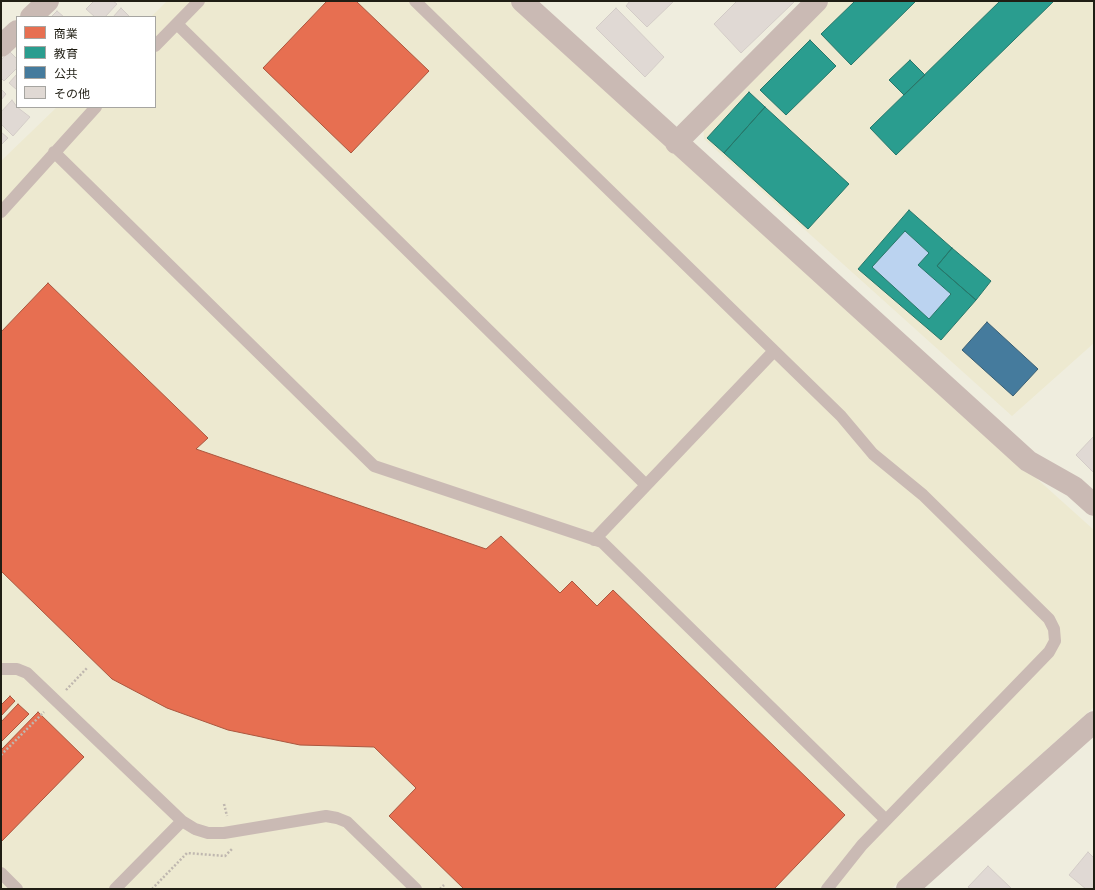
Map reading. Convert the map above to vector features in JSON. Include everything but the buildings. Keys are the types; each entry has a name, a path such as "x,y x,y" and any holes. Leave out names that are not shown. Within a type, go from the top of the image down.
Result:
{"street":[{"path":"32,16 48,1"},
{"path":"676,143 817,1"},
{"path":"525,2 676,143 1028,461 1074,487 1094,505"},
{"path":"1,46 16,32"},
{"path":"907,889 1094,722"}],"lane":[{"path":"156,45 199,1"},
{"path":"415,1 841,416 873,454 922,495 1049,618 1054,629 1055,641 1049,652 862,845 827,889"},
{"path":"177,24 646,485"},
{"path":"1,212 95,108"},
{"path":"54,152 374,466 602,542 886,820"},
{"path":"594,540 774,351"},
{"path":"1,669 17,669 27,673 182,821 195,829 208,833 230,832 326,816 337,818 347,822 416,889"},
{"path":"115,889 182,821"},
{"path":"1,873 17,889"}],"path":[{"path":"152,889 187,853 225,856 232,850 224,804"},
{"path":"440,889 444,886"}],"shaded area":[{"path":"167,1 509,1 977,420 986,433 1094,530 1094,707 891,889 1,889 1,161 56,108 156,108 156,16 152,16"},
{"path":"830,1 1094,1 1094,343 1012,416 704,139 703,124"}],"water":[{"path":"905,231 929,253 919,265 951,294 929,319 872,267"}]}
